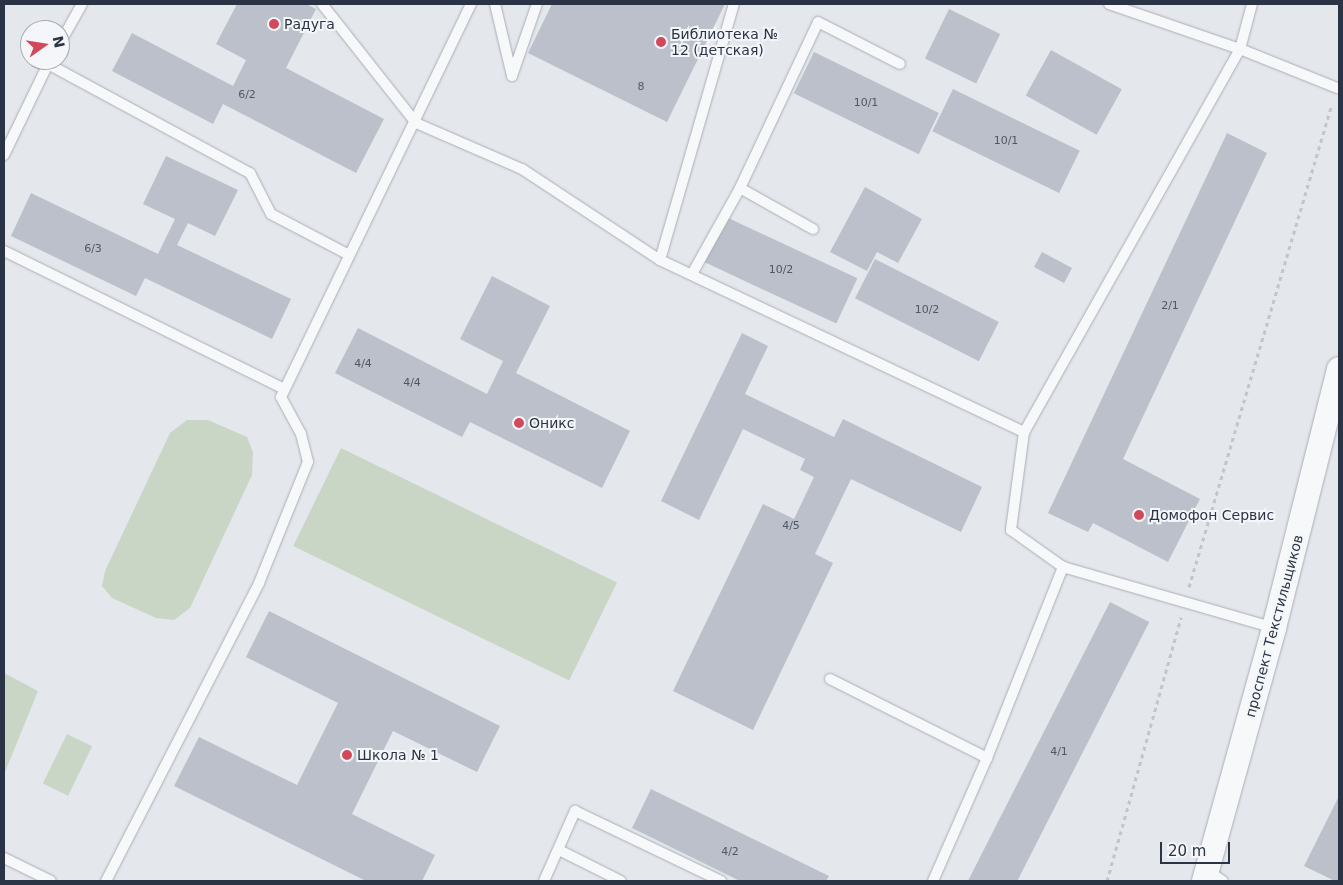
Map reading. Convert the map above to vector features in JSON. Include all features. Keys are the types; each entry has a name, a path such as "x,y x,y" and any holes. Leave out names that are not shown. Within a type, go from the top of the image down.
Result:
{"street":[{"name":"проспект Текстильщиков","path":"1212,878 1339,369"}],"lane":[{"path":"70,25 82,4"},
{"path":"322,4 416,123 522,169 660,260 1024,432"},
{"path":"106,881 259,583 308,462 301,434 281,398 284,389 349,254 416,123 471,4"},
{"path":"495,4 512,76 537,4"},
{"path":"660,260 734,4"},
{"path":"1109,4 1240,49 1337,88"},
{"path":"1252,4 1240,49 1024,432 1011,530 1063,567 1185,600 1274,628"},
{"path":"692,274 740,188 818,22 900,64"},
{"path":"4,155 45,70"},
{"path":"63,70 250,173 271,214 349,254"},
{"path":"740,188 813,229"},
{"path":"4,251 284,389"},
{"path":"933,881 987,758 1063,567"},
{"path":"830,679 987,758"},
{"path":"544,881 575,811 721,881"},
{"path":"559,850 621,881"},
{"path":"4,858 51,881"}],"path":[{"path":"1106,881 1185,600 1337,88"}],"green space":[{"path":"187,420 208,420 247,437 253,452 252,475 190,608 174,620 156,618 112,598 102,586 105,571 170,433"},
{"path":"341,448 617,583 569,681 293,546"},
{"path":"4,673 38,691 5,772 4,772"},
{"path":"67,734 92,746 68,796 43,783"}],"building":[{"path":"237,4 306,4 316,9 286,68 384,119 356,173 223,104 213,124 112,71 132,33 233,86 246,60 216,44"},
{"path":"552,4 725,4 667,122 528,53"},
{"path":"949,9 1000,34 976,83 925,58"},
{"path":"1051,50 1122,89 1097,135 1026,95"},
{"path":"814,52 939,113 919,154 794,93"},
{"path":"953,89 1080,151 1059,193 932,131"},
{"path":"1227,133 1267,153 1123,459 1200,499 1168,562 1093,523 1088,532 1048,513"},
{"path":"166,156 238,190 215,236 188,223 177,245 291,299 272,339 145,278 136,296 11,236 31,193 158,254 175,219 143,204"},
{"path":"865,187 922,219 898,263 877,252 867,271 830,252"},
{"path":"726,217 857,278 836,324 705,262"},
{"path":"1042,252 1072,268 1064,283 1034,267"},
{"path":"875,259 999,322 979,361 855,298"},
{"path":"492,276 550,306 516,373 630,431 602,488 470,422 462,437 335,373 358,328 487,394 503,361 460,339"},
{"path":"742,333 768,346 745,394 834,437 843,419 982,487 961,532 851,479 815,554 833,563 753,730 673,691 763,504 794,519 814,477 800,470 805,459 743,429 699,520 661,501"},
{"path":"1110,602 1149,622 1017,881 968,881"},
{"name":"Школа № 1","path":"269,611 500,726 477,772 393,731 352,814 435,855 422,881 366,881 174,786 199,737 297,785 338,703 246,657"},
{"path":"651,789 829,876 826,881 740,881 632,828"},
{"path":"1339,796 1339,881 1335,881 1304,866"}],"place":[{"name":"Радуга","path":"274,24"},
{"name":"Библиотека № 12 (детская)","path":"661,42"},
{"name":"Оникс","path":"519,423"},
{"name":"Домофон Сервис","path":"1139,515"},
{"name":"Школа № 1","path":"347,755"}]}
